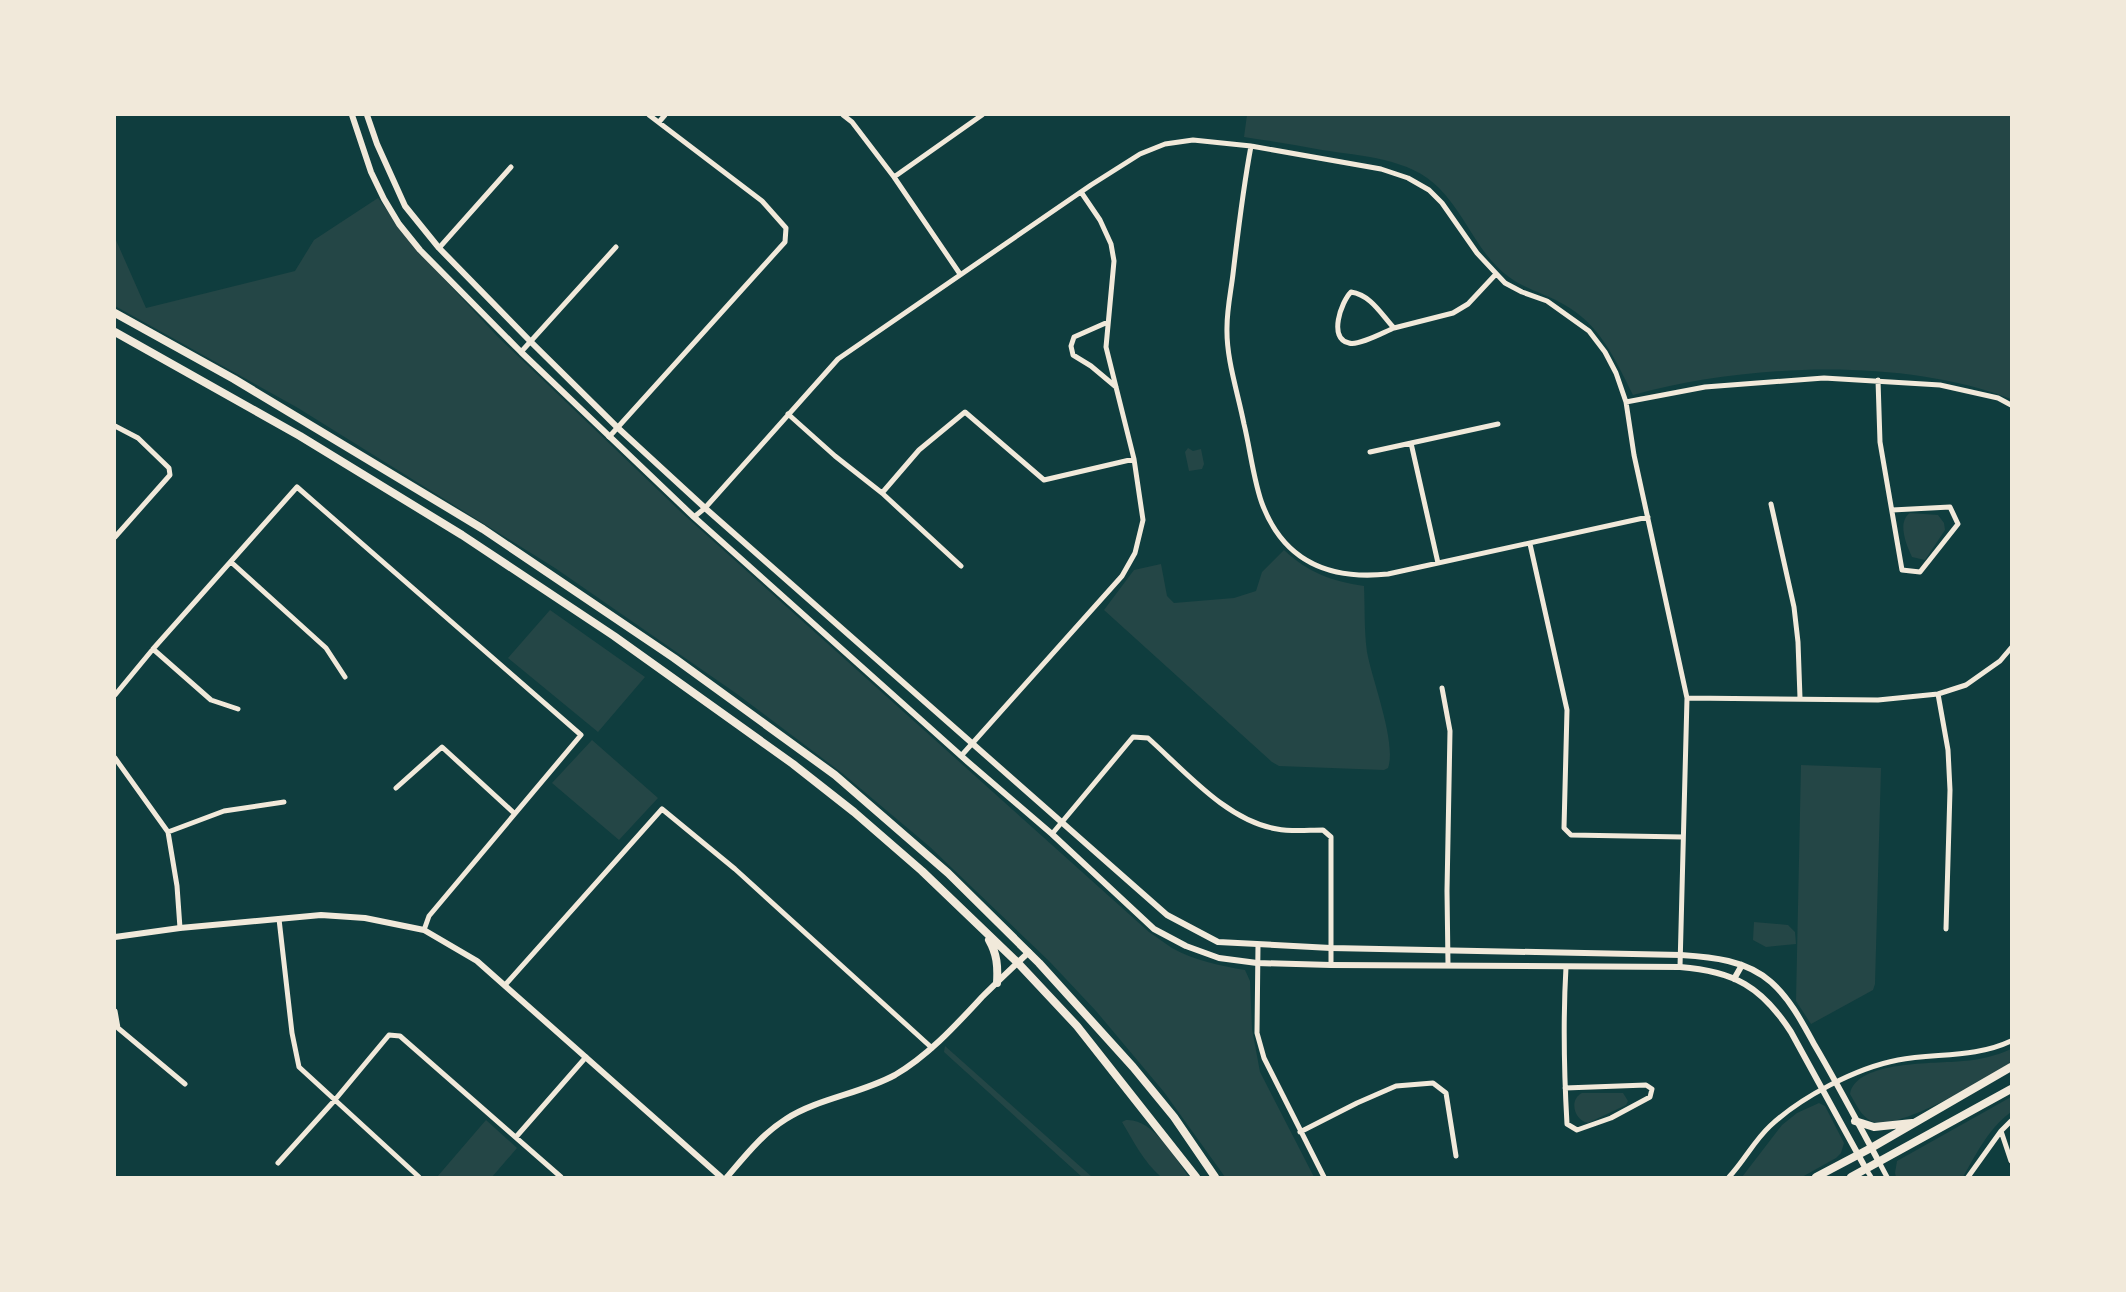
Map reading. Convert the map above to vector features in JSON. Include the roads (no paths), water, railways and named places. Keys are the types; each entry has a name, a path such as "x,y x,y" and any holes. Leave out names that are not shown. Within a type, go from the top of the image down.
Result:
{"main road":[{"path":"115,313 234,378 483,529 674,658 835,775 948,873 1029,952 1139,1074 1174,1117 1215,1177"},
{"path":"115,332 348,465 462,535 622,642 794,764 854,812 922,871 985,934 1018,963 1077,1026 1196,1177"},
{"path":"985,934 996,955 998,966 997,982"},
{"path":"1816,1177 1871,1148 2011,1067"},
{"path":"1851,1177 2011,1089"},
{"path":"1855,1121 1874,1127 1914,1123"}],"street":[{"path":"352,115 371,172 384,199 399,224 420,250 521,352 694,517 961,756 1052,834 1154,929 1186,946 1219,958 1257,963 1680,967 1716,972 1753,988 1778,1012 1791,1032 1871,1177"},
{"path":"367,115 377,144 405,206 439,248 531,342 618,428 705,508 1167,914 1218,942 1331,948 1681,955 1712,957 1742,965 1770,981 1788,1000 1837,1083 1855,1121 1887,1177"},
{"path":"610,437 785,242 786,228 762,201 649,115"},
{"path":"659,122 665,115"},
{"path":"843,115 852,122 894,177 960,274"},
{"path":"894,177 982,115"},
{"path":"694,517 705,508 838,359 960,274 1140,154 1165,144 1194,140 1251,146 1381,169 1408,178 1429,190 1442,203 1477,253 1505,283 1547,302 1589,331 1612,366 1626,402 1648,517 1687,698 1680,967"},
{"path":"1251,146 1241,204 1227,328 1230,356 1262,505 1274,529 1288,546 1308,560 1330,571 1339,574 1365,576 1388,574 1648,517"},
{"path":"439,248 511,167"},
{"path":"961,756 1112,589 1130,564 1135,553 1143,520 1134,459 1106,347 1114,261 1111,244 1100,220 1081,192"},
{"path":"521,352 616,247"},
{"path":"1394,328 1361,293 1350,292 1344,298 1340,309 1338,331 1342,339 1349,344 1359,343 1394,328 1453,313 1468,304 1496,274"},
{"path":"1108,322 1074,336 1071,346 1072,355 1090,366 1116,388"},
{"path":"1626,402 1705,387 1824,378 1940,385 1998,398 2011,405"},
{"path":"1878,380 1880,442 1902,570 1920,572 1958,524 1950,507 1892,510"},
{"path":"882,493 919,450 965,412 1044,480 1134,459"},
{"path":"788,414 835,456 882,493 961,566"},
{"path":"1370,452 1498,424"},
{"path":"115,426 138,438 169,468 170,475 115,537"},
{"path":"1410,443 1438,563"},
{"path":"115,695 153,649 298,487 581,735 429,916 424,930"},
{"path":"1771,504 1794,607 1798,642 1800,698"},
{"path":"1530,544 1567,710 1564,828 1570,835 1683,837"},
{"path":"231,562 326,648 345,677"},
{"path":"1687,698 1878,700 1938,694 1966,685 2000,661 2011,648"},
{"path":"153,649 210,700 238,710"},
{"path":"1442,688 1450,731 1448,965"},
{"path":"1938,694 1948,750 1950,790 1946,929"},
{"path":"1052,834 1133,736 1148,738 1224,807 1243,819 1277,829 1324,830 1331,838 1331,965"},
{"path":"396,788 442,747 514,813"},
{"path":"116,760 168,832 177,886 180,928"},
{"path":"168,832 224,811 284,802"},
{"path":"505,985 662,809 735,870 932,1048"},
{"path":"115,937 180,928 321,915 364,918 424,930 477,961 721,1177"},
{"path":"279,919 292,1034 299,1067 419,1177"},
{"path":"1258,945 1257,1033 1264,1058 1324,1177"},
{"path":"727,1177 764,1135 787,1118 817,1104 894,1075 932,1048 1029,952"},
{"path":"1734,979 1742,965"},
{"path":"1565,1088 1646,1086 1652,1089 1650,1097 1611,1118 1576,1130 1567,1124 1565,1088 1564,1056 1566,967"},
{"path":"115,1011 118,1028 185,1084"},
{"path":"278,1162 334,1101 389,1035 400,1036 561,1177"},
{"path":"1729,1177 1768,1128 1793,1106 1837,1083 1863,1071 1898,1060 1979,1053 2011,1041"},
{"path":"516,1137 586,1057"},
{"path":"1300,1132 1357,1102 1396,1086 1433,1083 1446,1093 1456,1156"},
{"path":"1968,1177 2001,1131 2011,1121"},
{"path":"2001,1131 2011,1161"}]}
